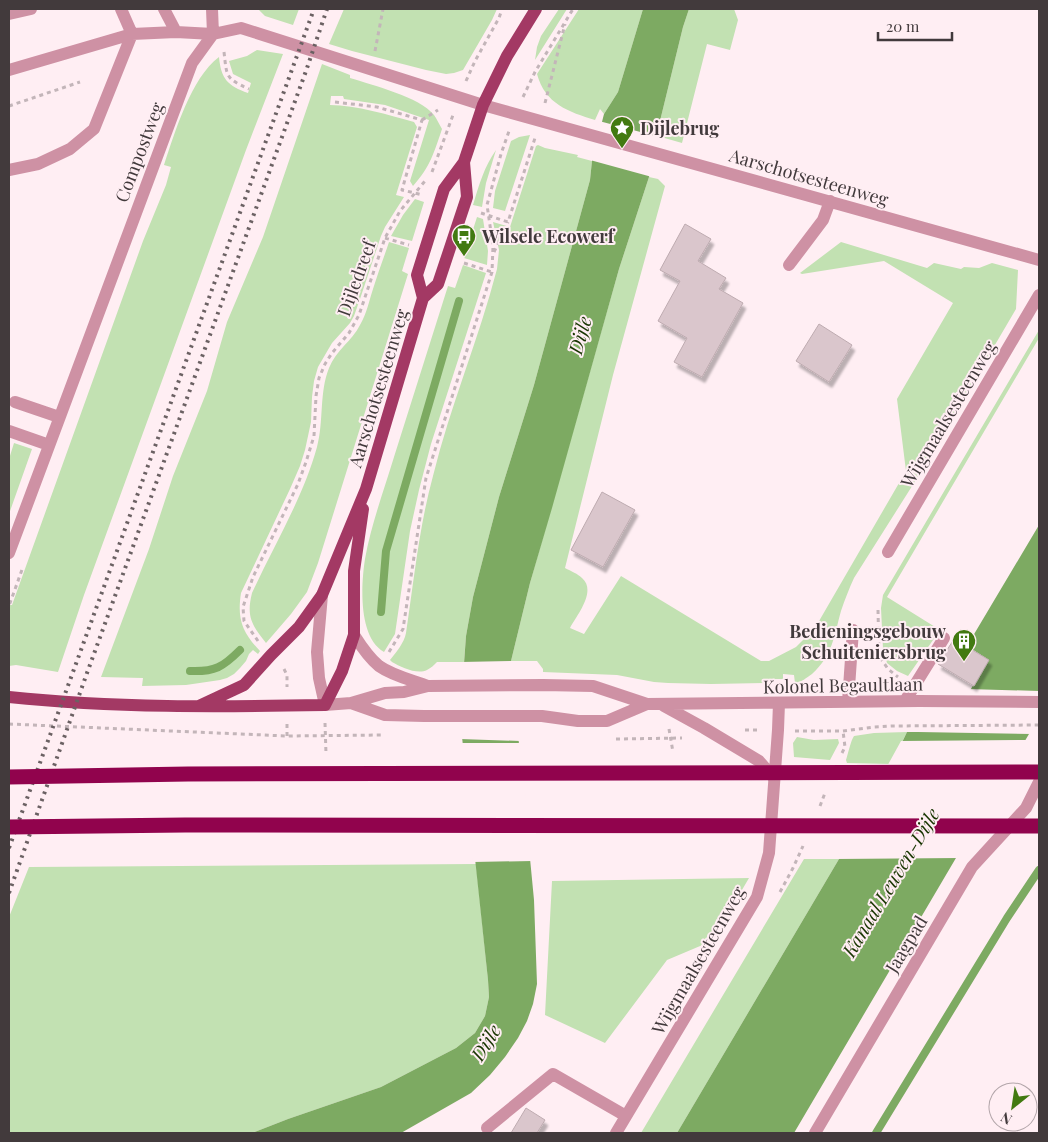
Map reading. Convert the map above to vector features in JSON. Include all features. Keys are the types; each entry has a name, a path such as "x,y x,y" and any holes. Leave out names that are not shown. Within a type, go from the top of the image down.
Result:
{"highway":[{"path":"9,776 1039,772"},
{"path":"9,827 185,825 1039,826"}],"main road":[{"name":"Aarschotsesteenweg","path":"423,298 417,275 444,189 464,162 483,105 507,56 536,9"},
{"name":"Aarschotsesteenweg","path":"200,706 244,685 299,627 322,595 366,489 423,298 438,284 467,197 464,162"},
{"name":"Aarschotsesteenweg","path":"325,705 342,671 354,635 354,571 366,489"},
{"path":"9,698 108,704 200,706 325,705"}],"street":[{"path":"9,14 31,9"},
{"path":"9,170 38,164 70,149 94,129 132,34 121,9"},
{"path":"164,9 176,32"},
{"path":"212,9 213,34"},
{"path":"9,70 132,34 176,32 213,34 241,28 483,105"},
{"name":"Compostweg","path":"9,552 192,63 213,34"},
{"name":"Aarschotsesteenweg","path":"483,105 1039,260"},
{"path":"789,265 823,220 830,201"},
{"name":"Wijgmaalsesteenweg","path":"888,552 1039,295"},
{"path":"15,402 59,417"},
{"path":"9,431 49,445"},
{"name":"Aarschotsesteenweg","path":"322,595 317,652 319,678 325,705"},
{"path":"848,702 853,630"},
{"path":"354,635 378,666 396,675 428,686"},
{"path":"905,701 944,638"},
{"name":"Kolonel Begaultlaan","path":"325,705 351,703 428,686 543,685 593,686 647,704 662,705 905,701 1039,702"},
{"name":"Kolonel Begaultlaan","path":"351,703 385,715 542,716 578,722 607,722 647,704"},
{"name":"Wijgmaalsesteenweg","path":"616,1133 757,897 769,853 779,703"},
{"path":"662,705 759,761 775,780"},
{"name":"Jaagpad","path":"815,1133 972,867 1026,808 1039,782"},
{"path":"488,1128 553,1074 626,1116"}],"path":[{"path":"372,69 383,9"},
{"name":"Dijledreef","path":"262,646 244,621 243,607 253,577 298,484 306,462 314,436 319,378 325,364 349,333 359,315 385,238 400,211 430,176 459,97 475,60 499,18 502,9"},
{"path":"386,656 404,629 426,478 492,272 493,246 487,205 501,154 515,114 535,72 572,9"},
{"path":"493,255 508,222 540,120 566,19"},
{"path":"224,53 227,75 235,82 249,89"},
{"path":"9,106 80,82"},
{"path":"335,102 377,107 422,120 402,190 430,197"},
{"path":"475,212 508,222"},
{"path":"460,262 492,272"},
{"path":"878,610 879,656 888,669 899,678 899,682"},
{"path":"280,662 287,675 287,684"},
{"path":"325,705 326,760"},
{"path":"287,723 287,736"},
{"path":"9,724 287,736 385,735"},
{"path":"818,731 844,731 892,726 1039,725"},
{"path":"613,739 688,739"}],"shaded area":[{"path":"258,9 299,9 293,25 265,16"},
{"path":"344,9 497,9 463,70 446,74 329,44"},
{"path":"559,9 567,9 535,60 541,36"},
{"path":"579,9 643,9 618,92 604,114 600,109 595,120 567,110 552,100 546,93 537,74"},
{"path":"689,9 734,9 738,20 730,50 707,44 682,143 661,137 659,125"},
{"path":"257,50 283,54 246,150 84,595 58,672 16,665 9,666 9,605 12,605 143,241 166,185 171,167 164,165 185,106 200,78 219,57 222,71 227,81 235,88 248,93 251,83 233,74 229,61 247,56"},
{"path":"322,64 350,75 350,78 407,97 434,115 442,129 428,166 413,186 410,181 429,120 385,105 344,99 343,96 331,96 330,105 351,107 383,114 414,122 417,127 396,195 404,197 381,236 354,316 332,343 318,367 314,381 311,422 300,466 241,593 240,610 242,625 249,638 260,651 258,654 253,650 234,674 220,680 186,685 142,686 143,678 101,677 149,549 173,476 207,391 227,322 263,237"},
{"path":"530,135 505,211 493,208 495,191 511,141"},
{"path":"536,146 578,155 577,157 592,161 590,180 534,385 499,497 473,597 466,636 464,662 437,662 427,670 419,672 409,670 390,660 405,637 428,495 440,450 497,269 499,250 493,222 510,227"},
{"path":"496,150 486,183 482,207 473,205 485,170"},
{"path":"649,177 658,179 665,186 613,375 565,568 578,575 586,583 587,596 570,628 584,634 621,576 761,661 769,661 796,647 815,628 906,471 897,399 953,303 884,261 800,273 841,242 927,268 934,263 961,269 964,267 979,268 992,263 1018,270 1016,309 914,483 854,578 841,611 829,652 812,674 804,680 795,683 794,675 783,674 783,679 770,679 769,683 711,684 654,682 617,675 543,672 537,661 511,661 530,583 619,269"},
{"path":"415,199 424,202 412,241 391,236 403,215"},
{"path":"477,217 483,219 488,251 487,265 464,258"},
{"path":"389,242 409,248 402,271 408,274 318,563 307,592 266,643 254,626 250,615 252,593 296,503 311,466 319,437 324,387 329,368 336,356 357,331 362,321"},
{"path":"463,265 486,273 431,444 410,531 395,634 384,652 369,635 363,610 362,596 365,559 378,508 448,286 455,288"},
{"path":"1039,330 1039,338 887,597 940,630 908,676 897,671 887,663 883,649 881,608 883,595"},
{"path":"14,443 32,449 9,514 9,459"},
{"path":"907,732 891,764 847,763 846,760 854,736"},
{"path":"797,737 814,740 838,739 839,743 830,760 794,757 793,743"},
{"path":"804,859 839,859 677,1133 641,1133"},
{"path":"476,864 489,997 485,1016 475,1033 456,1048 381,1087 252,1133 9,1133 9,917 29,867"},
{"path":"749,878 712,941 667,960 605,1043 545,1015 552,881"}],"water":[{"name":"Dijle","path":"643,9 689,9 659,125 661,137 619,269 530,583 511,661 534,900 537,984 533,1004 518,1038 490,1075 471,1093 401,1133 252,1133 381,1087 456,1048 475,1033 485,1016 489,997 488,980 460,718 466,636 473,597 499,497 534,385 590,180 592,161 604,114 618,92"},
{"name":"Kanaal Leuven-Dijle","path":"1039,525 1039,717 794,1133 677,1133 839,859 907,732 944,732 989,660 967,646"}],"pier":[{"name":"Dijlebrug","path":"599,121 663,138 652,177 590,160"},
{"path":"513,661 520,741 460,739 458,719 461,662"},
{"path":"968,689 1039,691 1039,721 1032,734 918,732 918,730 943,730"},
{"path":"1028,740 959,858 836,859 901,741"},
{"path":"460,743 520,743 532,861 473,862"}],"building":[{"path":"685,224 711,239 698,261 726,278 719,289 743,303 702,377 674,362 687,338 658,321 680,281 660,270"},
{"path":"819,324 852,345 829,382 796,361"},
{"path":"602,492 635,510 603,567 571,550"},
{"name":"Bedieningsgebouw Schuiteniersbrug","path":"954,639 989,660 974,686 938,664"},
{"path":"526,1108 545,1120 537,1133 511,1133"}],"waterway":[{"path":"381,612 386,551 459,301"},
{"path":"190,671 206,671 218,667 229,661 240,650"},
{"path":"876,1133 1007,918 1039,870"}],"railway":[{"path":"9,848 314,9"},
{"path":"9,893 327,9"}],"place":[{"name":"Dijlebrug","path":"622,149"},
{"name":"Wilsele Ecowerf","path":"464,257"},
{"name":"Bedieningsgebouw Schuiteniersbrug","path":"964,662"}]}
